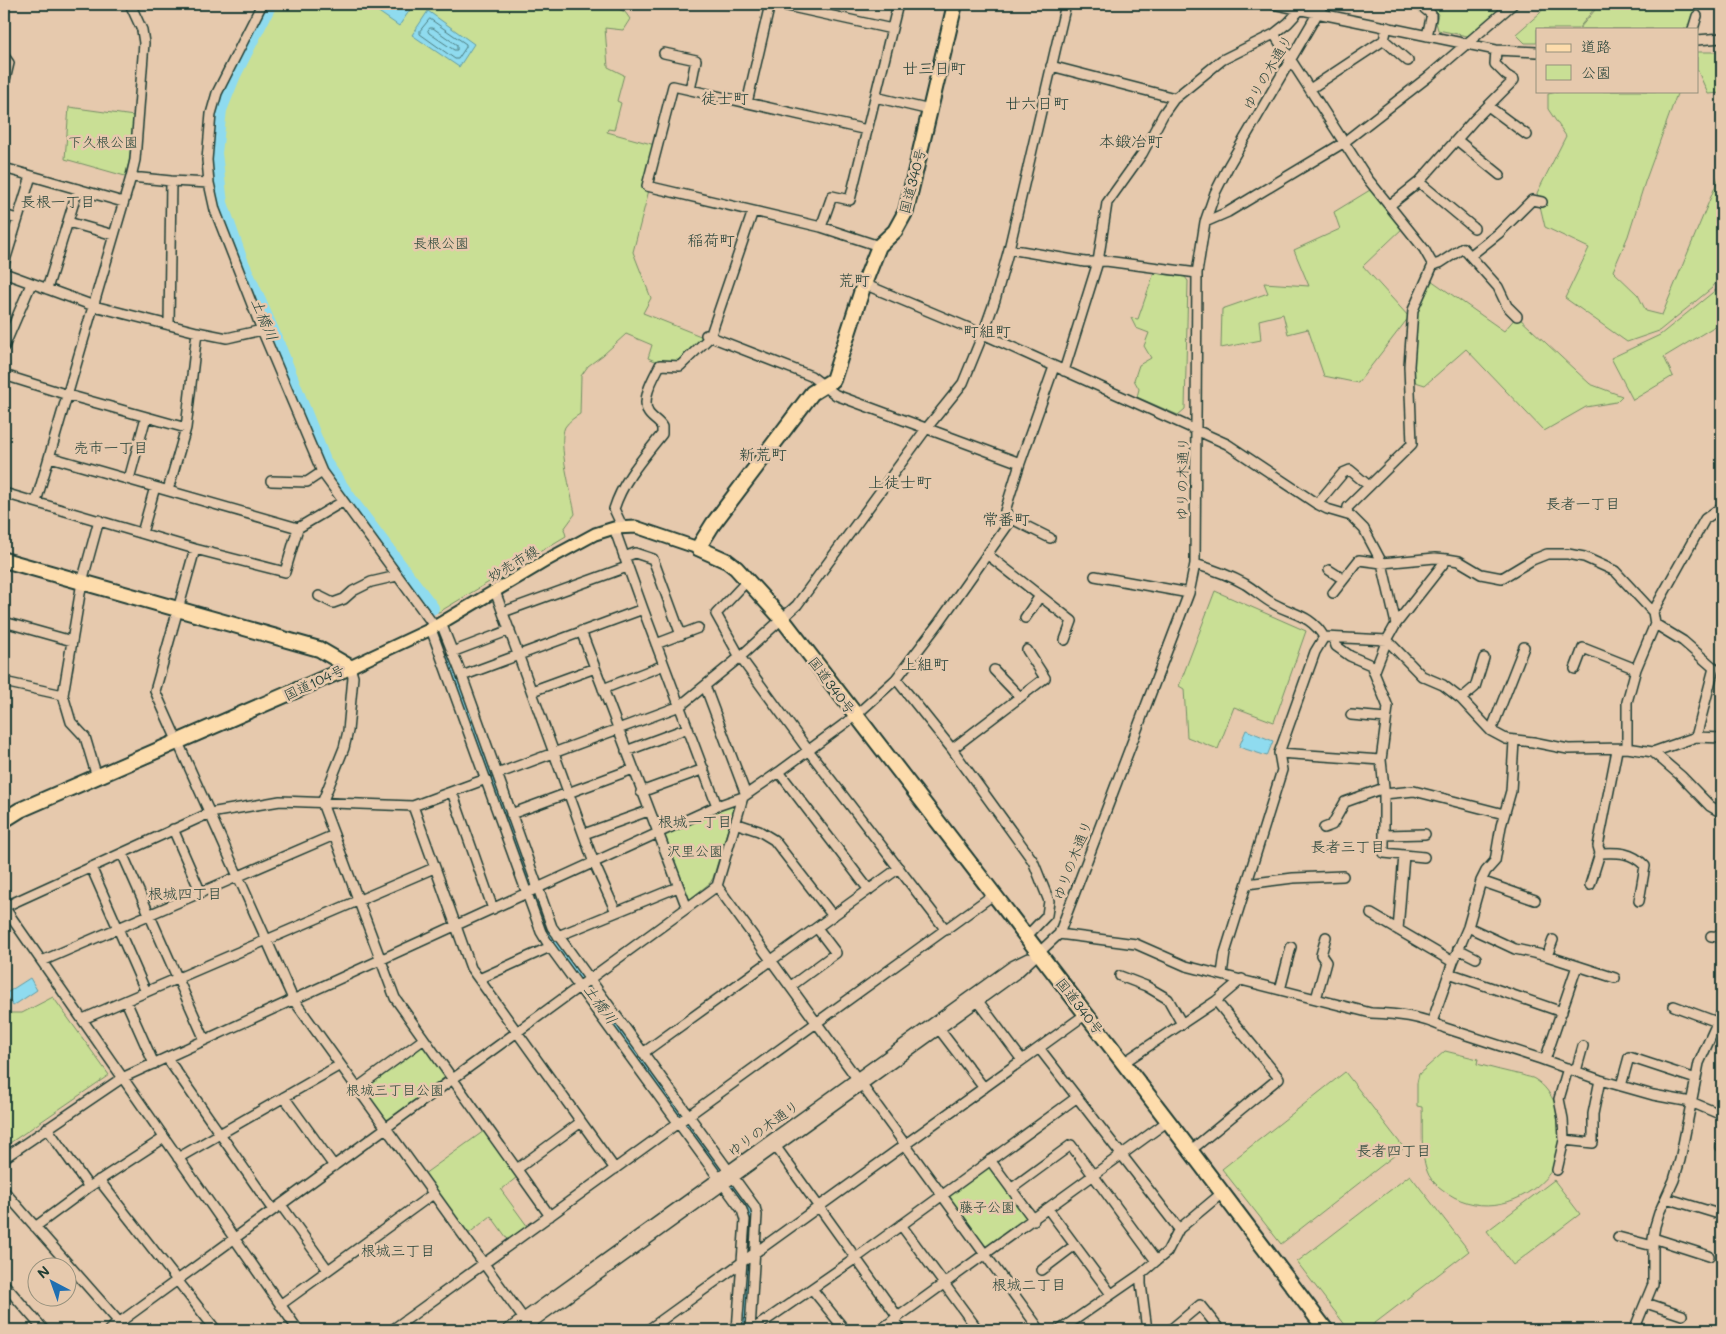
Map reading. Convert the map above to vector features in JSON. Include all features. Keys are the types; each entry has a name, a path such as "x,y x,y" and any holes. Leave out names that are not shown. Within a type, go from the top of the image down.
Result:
{"highway":[{"name":"国道340号","path":"955,4 906,211 895,231 879,246 864,284 834,380 812,393 713,524 698,548 727,561 736,568 783,620 1326,1330"},
{"name":"国道104号","path":"4,560 319,649 350,667"},
{"name":"国道104号","path":"4,820 20,810 350,667"}],"main road":[{"name":"妙売市線","path":"350,667 436,626 567,548 595,534 618,527 636,527 698,548"}],"street":[{"path":"36,502 123,202 132,177 144,43 142,30 130,4"},
{"path":"262,4 217,94 209,125 207,160 215,210 262,330 322,472 342,502 436,626 452,652 552,927 755,1207 758,1215 751,1330"},
{"path":"747,103 770,4"},
{"path":"778,4 892,29"},
{"path":"821,227 832,196 850,200 898,4"},
{"path":"497,774 680,706 740,657 783,620 803,597 926,429 963,383 995,300 1009,249 1066,4"},
{"path":"1273,4 1467,45 1496,50 1536,52"},
{"name":"ゆりの木通り","path":"937,1026 978,1001 1017,973 1059,934 1189,594 1195,564 1197,273 1205,222 1215,193 1229,165 1323,4"},
{"path":"1419,4 1431,14 1427,36"},
{"path":"1205,222 1228,212 1343,143 1467,45 1513,4"},
{"path":"1064,371 1098,262 1107,204 1142,154 1174,99 1222,60 1274,34 1300,10"},
{"path":"1693,28 1696,16"},
{"path":"1310,89 1384,40 1387,27"},
{"path":"1274,34 1343,143 1367,178 1424,249 1432,265 1413,310 1409,366 1412,444 1348,507 1347,514"},
{"path":"1698,40 1722,38"},
{"path":"1384,40 1408,61"},
{"path":"1390,206 1419,182 1514,80 1495,64 1496,50"},
{"path":"664,53 696,60 690,90"},
{"path":"4,56 9,63 4,84"},
{"path":"1051,66 1171,96 1174,99"},
{"path":"867,130 673,86 648,186 821,227 879,246"},
{"path":"875,97 930,110"},
{"path":"1488,106 1527,135"},
{"path":"1457,140 1500,175"},
{"path":"4,168 123,202"},
{"path":"4,264 31,176"},
{"path":"132,177 210,183"},
{"path":"168,325 171,181"},
{"path":"1419,182 1474,228"},
{"path":"47,289 78,189"},
{"path":"1470,256 1499,232 1532,200 1542,202"},
{"path":"717,806 627,566 614,509 627,480 662,434 662,427 648,412 646,401 660,365 680,366 708,336 753,211"},
{"path":"4,215 17,219"},
{"path":"68,222 114,235"},
{"path":"1432,265 1440,263 1463,248 1498,287 1507,306 1517,316"},
{"path":"1009,249 1085,262 1106,261 1197,273"},
{"path":"4,274 94,306 196,332 227,338 262,330"},
{"path":"4,347 31,284"},
{"path":"864,284 983,334 1227,444 1317,504 1351,516 1364,529 1382,563 1396,624"},
{"path":"168,490 186,428 196,332"},
{"path":"708,336 811,376 836,395 1020,464"},
{"path":"1050,538 1012,519 1005,511 1054,367"},
{"path":"4,375 186,428"},
{"path":"129,480 146,417"},
{"path":"50,457 298,528"},
{"path":"1317,504 1343,473 1350,470 1369,486"},
{"path":"271,481 307,482 322,472"},
{"path":"142,533 155,487"},
{"path":"4,493 195,549 285,572 298,528 342,502"},
{"path":"1652,612 1705,519 1722,507"},
{"path":"4,1158 122,1078 293,999 382,961 717,806 744,796 855,716 896,679 988,555 1012,519"},
{"path":"97,777 85,737 71,722 63,695 82,582 98,520"},
{"path":"195,549 156,691 293,999 484,1264 526,1326"},
{"path":"624,556 635,553 652,559 681,635"},
{"path":"1333,593 1359,560 1382,563 1435,558 1446,559 1458,561 1481,574 1502,578 1532,560 1547,554 1568,554 1584,557 1615,571 1652,612 1655,624 1636,669 1627,702 1627,748"},
{"path":"988,555 1072,621 1064,640"},
{"path":"1374,673 1387,640 1396,624 1446,559"},
{"path":"1195,564 1246,584 1274,604 1293,611 1318,626 1324,637"},
{"path":"503,612 627,566"},
{"path":"1329,570 1343,579"},
{"path":"319,596 333,603 344,599 371,582 397,576"},
{"path":"1095,576 1189,594"},
{"path":"748,580 716,614 740,657 808,750 946,930"},
{"path":"495,591 594,862 616,912"},
{"path":"1025,618 1040,596"},
{"path":"462,676 643,609"},
{"path":"4,622 72,641"},
{"path":"1655,624 1683,642 1714,668 1696,737"},
{"path":"436,626 486,779 541,932 742,1210 744,1220 737,1330"},
{"path":"656,644 698,628"},
{"path":"452,652 510,630"},
{"path":"581,631 686,908"},
{"path":"1324,637 1334,639 1387,640 1422,676 1443,685 1461,699 1491,731 1506,739 1568,749 1617,750 1627,748 1653,752 1696,737 1722,738"},
{"path":"1222,974 1225,953 1282,770 1279,752 1315,652 1324,637"},
{"path":"1334,639 1336,646 1350,656 1371,665 1388,707 1381,760 1384,791 1384,853 1424,857"},
{"path":"1491,731 1524,647"},
{"path":"1575,668 1583,648 1636,669"},
{"path":"952,749 1045,678 1027,650"},
{"path":"1461,699 1475,687 1484,658"},
{"path":"603,689 664,665"},
{"path":"350,667 353,677 348,731 344,748 322,803 382,961 394,998 550,1216"},
{"path":"532,691 595,668"},
{"path":"994,670 1020,697"},
{"path":"896,679 952,749 1033,861 1049,901 1047,915 1026,937"},
{"path":"4,682 63,695"},
{"path":"110,1330 717,886 744,796 705,686"},
{"path":"1352,715 1386,718"},
{"path":"626,751 688,728"},
{"path":"1432,1022 1453,962 1468,927 1481,882 1486,871 1495,861 1504,814 1511,791 1514,741"},
{"path":"1590,885 1600,853 1598,846 1617,750"},
{"path":"1279,752 1381,760"},
{"path":"1653,752 1681,776 1710,806 1722,813"},
{"path":"511,814 633,768"},
{"path":"641,792 704,770"},
{"path":"779,772 869,890"},
{"path":"298,1330 4,907 210,813 280,801 413,806 486,779"},
{"path":"1324,828 1332,825 1345,802 1384,791 1414,792 1504,814"},
{"path":"452,792 493,909"},
{"path":"413,806 471,968 615,1169"},
{"path":"584,834 648,811"},
{"path":"735,823 759,831 774,840 832,916"},
{"path":"173,829 201,892"},
{"path":"1385,835 1425,834"},
{"path":"42,961 334,835"},
{"path":"1600,853 1622,852 1638,858 1645,866 1639,901"},
{"path":"122,853 205,1040"},
{"path":"1398,930 1404,855"},
{"path":"91,867 146,992"},
{"path":"83,1019 434,868"},
{"path":"643,1053 899,868"},
{"path":"1247,884 1293,878 1343,876"},
{"path":"1481,882 1535,900"},
{"path":"717,886 818,1022 1040,1330"},
{"path":"558,936 678,887"},
{"path":"392,1330 993,895"},
{"path":"1371,914 1453,962"},
{"path":"1468,927 1515,949 1547,956 1615,978"},
{"path":"791,986 836,954 817,928"},
{"path":"1059,934 1136,944 1186,966 1371,1013 1401,1014 1432,1022 1600,1080 1654,1095 1691,1102 1722,1115"},
{"path":"1711,936 1722,937"},
{"path":"1316,999 1326,962 1321,955 1326,937"},
{"path":"1547,956 1553,940"},
{"path":"479,979 550,947"},
{"path":"1280,990 1291,947"},
{"path":"1458,949 1476,958"},
{"name":"ゆりの木通り","path":"508,1330 526,1326 937,1026 1012,966 1038,952"},
{"path":"1545,1060 1577,966"},
{"path":"1449,973 1562,1012"},
{"path":"1120,976 1146,986 1168,999 1182,1024"},
{"path":"1123,1063 1216,1001 1242,979"},
{"path":"126,1001 154,1064"},
{"path":"978,1001 1022,1060"},
{"path":"1190,1150 1279,1078 1216,1001"},
{"path":"1674,1006 1717,1022"},
{"path":"1634,1330 1653,1284 1654,1242 1659,1213 1680,1160 1699,1063 1722,1012"},
{"path":"648,1330 1086,1014"},
{"path":"937,1026 984,1088"},
{"path":"357,1088 424,1039"},
{"path":"1557,1170 1564,1140 1559,1099 1583,1046"},
{"path":"1039,1048 1179,1230"},
{"path":"1621,1086 1629,1057 1696,1078"},
{"path":"167,1058 220,1133 277,1208 328,1270"},
{"path":"178,1158 340,1065"},
{"path":"1564,1140 1592,1143 1593,1114 1600,1080"},
{"name":"ゆりの木通り","path":"731,1175 776,1147 860,1081"},
{"path":"284,1097 334,1166"},
{"path":"751,1330 856,1258 1076,1098"},
{"path":"880,1330 986,1255 1168,1121"},
{"path":"517,1169 581,1122"},
{"path":"48,1128 89,1187"},
{"path":"35,1226 99,1180 164,1138"},
{"path":"1011,1189 1072,1145 1156,1261"},
{"path":"776,1147 856,1258 896,1318 901,1330"},
{"path":"990,1160 1034,1220"},
{"path":"99,1180 216,1330"},
{"path":"4,1191 126,1330"},
{"path":"1060,1330 1141,1274 1167,1252 1179,1230 1222,1193"},
{"path":"280,1305 433,1194"},
{"path":"1666,1198 1722,1215"},
{"path":"1048,1209 1111,1294"},
{"path":"901,1225 978,1330"},
{"path":"1618,1237 1654,1242 1709,1256"},
{"path":"1042,1270 1075,1245"},
{"path":"1141,1274 1147,1330"},
{"path":"4,1284 44,1330"},
{"path":"812,1289 845,1330"},
{"path":"1646,1303 1682,1315"},
{"path":"1170,1330 1200,1305 1214,1328"}],"green space":[{"name":"長根公園","path":"267,4 615,4 615,7 625,12 630,19 623,30 605,28 608,67 624,75 617,101 621,103 614,130 608,129 607,132 655,145 649,190 633,252 651,298 643,313 703,337 679,365 660,363 648,358 652,345 626,334 588,366 581,376 580,414 565,427 563,435 564,457 575,514 564,529 566,536 439,612 433,612 428,607 402,568 398,568 323,464 238,260 222,214 213,150 215,127 224,92"},
{"path":"1426,4 1509,4 1472,37 1438,30 1436,22 1438,14"},
{"path":"1546,4 1598,4 1579,28 1536,28 1536,43 1525,43 1516,34 1540,13"},
{"path":"1600,4 1698,4 1689,28 1580,28"},
{"path":"1698,52 1722,52 1722,93 1708,94 1698,71"},
{"path":"1557,92 1678,92 1645,182 1628,236 1613,271 1638,295 1646,311 1662,315 1722,170 1722,274 1712,288 1659,331 1627,342 1565,298 1589,248 1545,227 1537,193 1566,136 1548,109 1548,94"},
{"name":"下久根公園","path":"69,107 134,116 129,162 125,176 65,159"},
{"path":"1375,187 1405,226 1363,266 1409,317 1358,383 1324,376 1308,329 1288,334 1283,314 1259,320 1261,340 1221,348 1222,309 1268,293 1264,283 1309,286 1294,250 1340,229 1334,212"},
{"path":"1154,273 1185,277 1188,281 1185,409 1178,415 1137,397 1139,389 1134,380 1139,365 1151,358 1144,346 1149,333 1136,328 1131,318 1138,319"},
{"path":"1428,278 1504,331 1517,316 1590,384 1622,396 1616,402 1586,407 1544,431 1466,349 1425,385 1409,380 1413,310"},
{"path":"1722,281 1722,322 1664,357 1673,376 1633,400 1611,358 1660,335 1717,289"},
{"path":"1215,591 1306,631 1274,722 1234,707 1218,749 1187,737 1184,689 1179,686"},
{"name":"沢里公園","path":"731,806 734,809 713,878 710,883 690,899 686,898 663,836"},
{"path":"53,997 109,1075 4,1147 4,1013 22,1013"},
{"name":"根城三丁目公園","path":"423,1045 446,1075 389,1119 385,1120 363,1090 364,1086"},
{"path":"1445,1051 1478,1059 1477,1064 1533,1078 1542,1084 1551,1096 1558,1111 1561,1126 1553,1168 1543,1181 1520,1197 1494,1205 1467,1202 1454,1197 1442,1189 1429,1175 1423,1156 1422,1107 1417,1106 1417,1083 1419,1074"},
{"path":"1345,1072 1404,1148 1281,1244 1222,1169"},
{"path":"484,1131 517,1177 501,1190 528,1227 509,1241 491,1216 468,1234 424,1174"},
{"name":"藤子公園","path":"990,1166 1027,1216 1026,1219 987,1247 983,1246 947,1197"},
{"path":"1410,1175 1469,1251 1366,1330 1349,1330 1297,1262"},
{"path":"1554,1180 1580,1214 1513,1265 1487,1231"}],"water":[{"path":"367,4 414,4 399,26"},
{"path":"428,11 474,44 459,67 412,35"},
{"path":"1246,730 1273,741 1267,756 1239,747"},
{"path":"30,978 37,990 13,1006 5,994"}],"waterway":[{"name":"土橋川","path":"270,4 234,75 220,110 215,153 221,203 240,258 275,337 325,463 432,608"},
{"name":"土橋川","path":"450,662 549,933 753,1212 744,1330"}],"district":[{"name":"廿三日町","path":"934,67"},
{"name":"徒士町","path":"725,97"},
{"name":"廿六日町","path":"1037,102"},
{"name":"本鍛冶町","path":"1131,140"},
{"name":"長根一丁目","path":"58,201"},
{"name":"稲荷町","path":"711,239"},
{"name":"荒町","path":"854,279"},
{"name":"町組町","path":"987,330"},
{"name":"売市一丁目","path":"111,447"},
{"name":"新荒町","path":"763,453"},
{"name":"上徒士町","path":"900,481"},
{"name":"長者一丁目","path":"1583,503"},
{"name":"常番町","path":"1006,518"},
{"name":"上組町","path":"925,663"},
{"name":"根城一丁目","path":"695,821"},
{"name":"長者三丁目","path":"1348,846"},
{"name":"根城四丁目","path":"185,893"},
{"name":"長者四丁目","path":"1394,1150"},
{"name":"根城三丁目","path":"398,1250"},
{"name":"根城二丁目","path":"1029,1284"}]}
